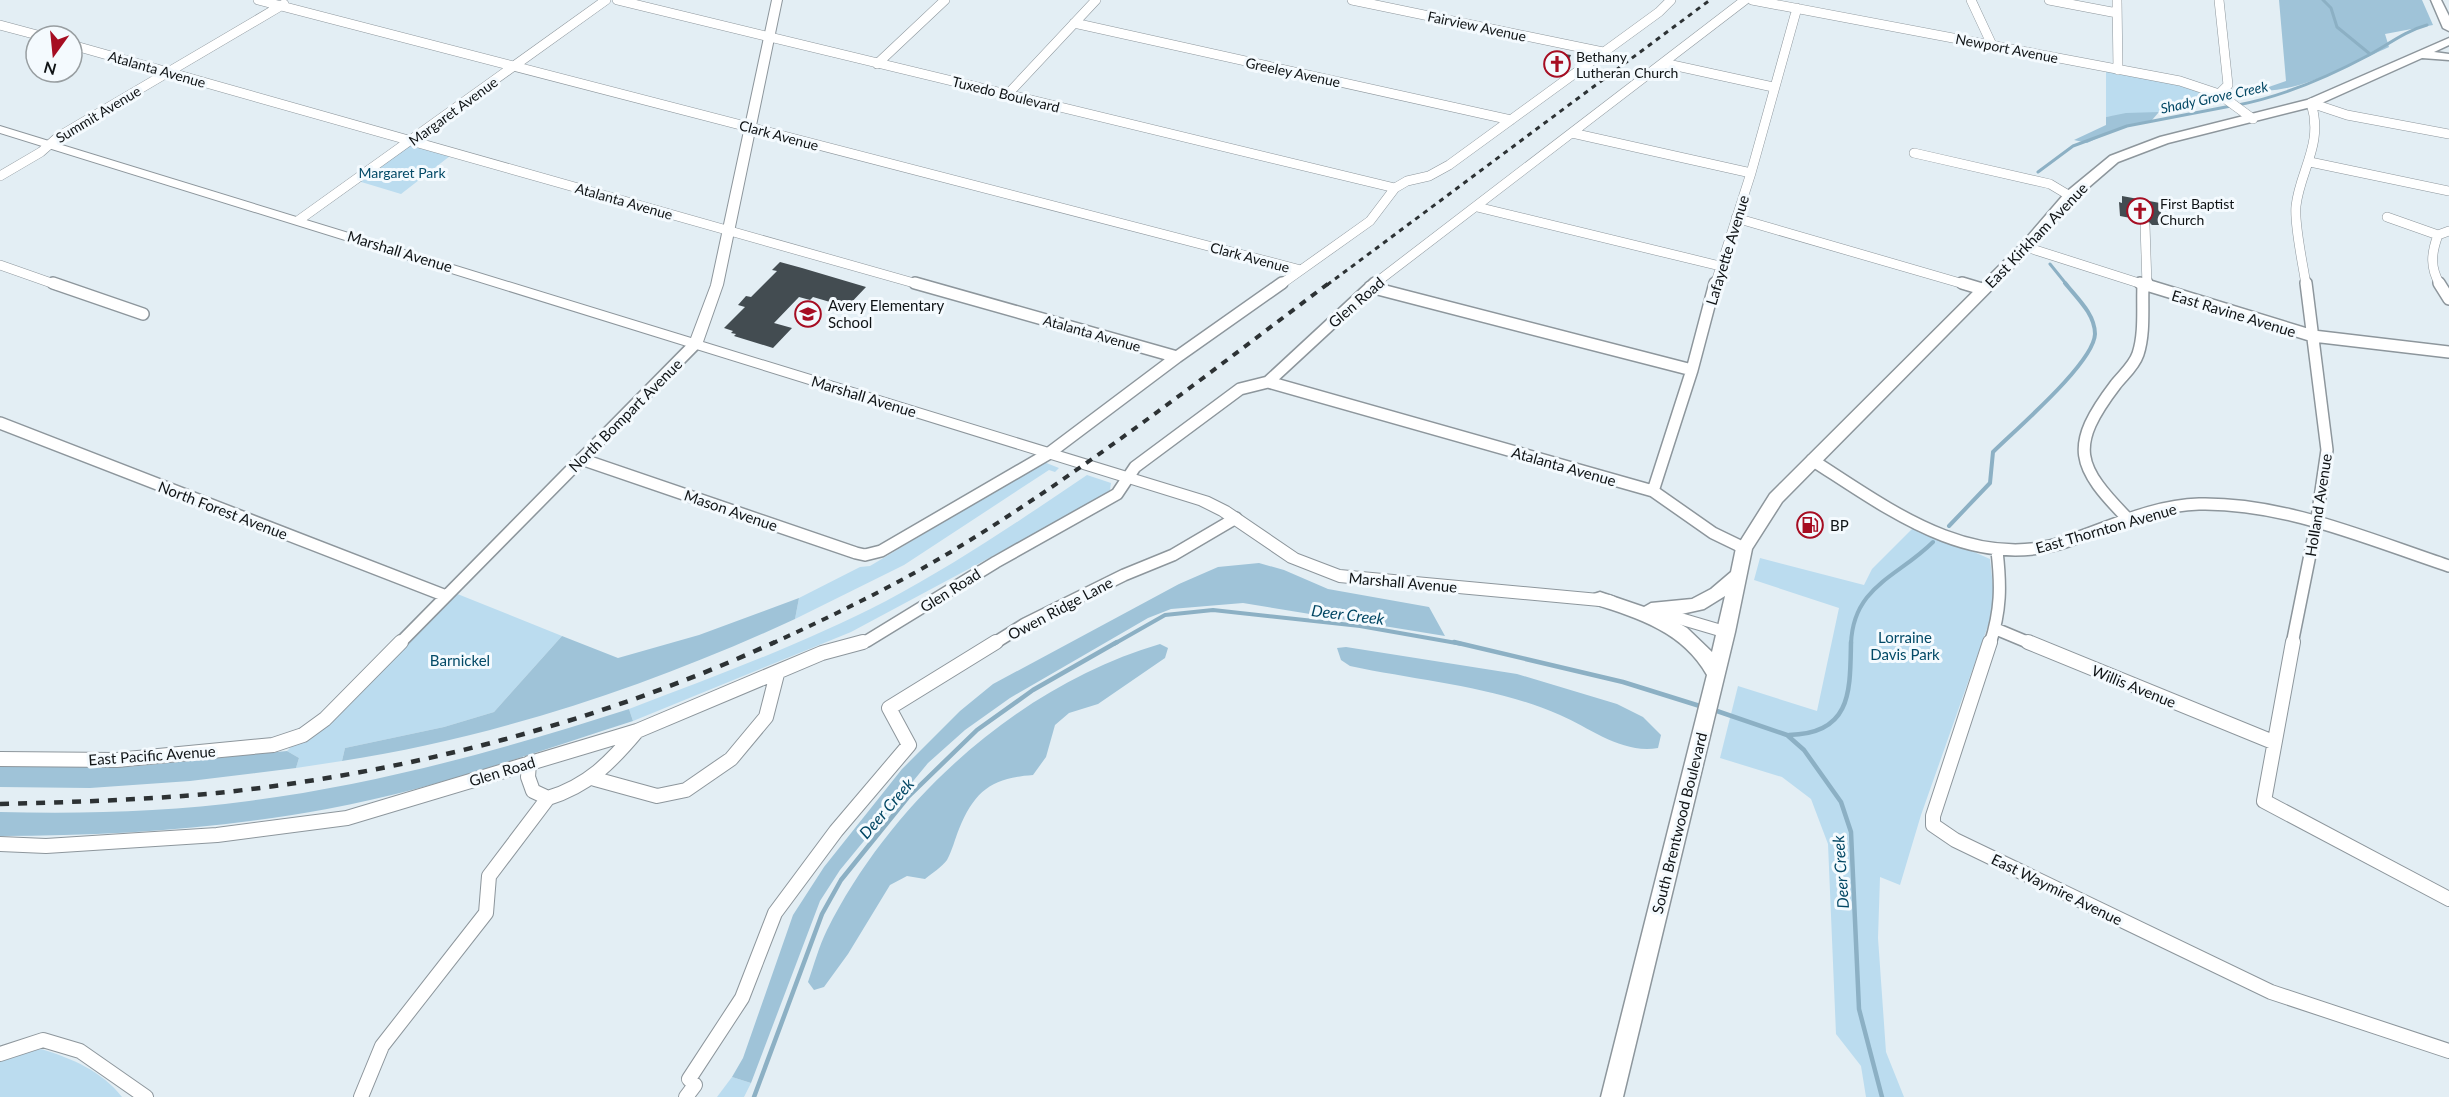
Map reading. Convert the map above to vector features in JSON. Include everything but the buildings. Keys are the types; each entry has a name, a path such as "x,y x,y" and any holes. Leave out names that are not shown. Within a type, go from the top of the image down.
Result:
{"main road":[{"path":"2436,0 2445,14 2449,28"},
{"name":"East Kirkham Avenue","path":"1744,548 1776,498 1812,460 2026,247 2070,196 2114,159 2164,140 2248,115 2311,103 2449,41"},
{"path":"2420,54 2449,57"},
{"name":"South Brentwood Boulevard","path":"1612,1097 1726,632 1744,548"},
{"path":"1651,610 1674,611 1698,607 1713,599 1737,576"},
{"path":"1600,599 1647,615 1685,633 1710,661 1713,681"}],"street":[{"name":"Clark Avenue","path":"258,0 1301,270"},
{"name":"Summit Avenue","path":"0,176 291,0"},
{"name":"Margaret Avenue","path":"299,220 606,0"},
{"name":"Tuxedo Boulevard","path":"617,0 1395,188"},
{"name":"North Bompart Avenue","path":"303,735 325,719 696,343 717,285 777,0"},
{"path":"877,64 945,0"},
{"path":"1007,94 1095,0"},
{"name":"Fairview Avenue","path":"1352,0 1603,52"},
{"path":"1048,454 1177,357 1370,221 1395,188 1429,176 1449,165 1671,0"},
{"name":"Glen Road","path":"0,844 46,846 217,835 347,818 637,731 777,674 822,653 867,641 996,562 1118,494 1135,467 1240,389 1268,382 1370,287 1745,0"},
{"name":"Newport Avenue","path":"1752,0 2180,81 2219,94 2248,115"},
{"path":"1971,0 1992,45"},
{"path":"2049,0 2117,13"},
{"path":"2117,0 2118,70"},
{"path":"2219,94 2228,86 2220,0"},
{"name":"Lafayette Avenue","path":"1653,491 1692,370 1720,266 1751,173 1773,87 1797,8"},
{"name":"Greeley Avenue","path":"1074,24 1511,120"},
{"path":"0,25 24,31"},
{"name":"Atalanta Avenue","path":"84,48 1177,357"},
{"path":"1662,63 1773,87"},
{"path":"2311,103 2347,115 2449,134"},
{"name":"Holland Avenue","path":"2311,103 2316,119 2310,162 2296,207 2327,450 2316,525 2273,742 2264,801 2449,899"},
{"name":"Marshall Avenue","path":"1,129 1214,505 1293,558 1339,576 1600,599 1651,610 1726,632"},
{"path":"1572,133 1751,173"},
{"path":"1914,153 2050,184 2070,196"},
{"path":"2310,162 2449,191"},
{"path":"1476,207 1720,266"},
{"path":"2387,217 2438,235 2449,231"},
{"path":"1736,218 1983,289"},
{"path":"2129,520 2092,479 2083,454 2083,438 2089,423 2138,354 2145,286 2145,225"},
{"path":"2438,235 2431,249 2431,271 2449,299"},
{"name":"East Ravine Avenue","path":"2026,247 2145,286 2313,336 2449,352"},
{"path":"0,265 143,314"},
{"path":"1370,287 1692,370"},
{"name":"Atalanta Avenue","path":"1268,382 1653,491 1713,533 1744,548"},
{"name":"North Forest Avenue","path":"0,423 446,596"},
{"name":"Mason Avenue","path":"581,459 865,555 881,551 1048,454"},
{"name":"East Thornton Avenue","path":"1812,460 1929,529 1953,539 1997,551 2044,548 2129,520 2198,504 2236,506 2316,525 2449,566"},
{"name":"Owen Ridge Lane","path":"686,1097 695,1085 689,1079 742,998 775,913 836,831 909,745 889,708 1025,624 1124,575 1173,555 1236,518"},
{"name":"East Waymire Avenue","path":"1997,551 2001,599 1996,629 1933,816 1933,825 1955,840 2271,992 2449,1050"},
{"name":"Willis Avenue","path":"1996,629 2273,742"},
{"path":"595,779 657,796 686,790 731,759 766,717 777,674"},
{"path":"361,1097 382,1046 486,914 489,876 548,798 568,793 595,779 637,731"},
{"name":"East Pacific Avenue","path":"0,759 117,760 273,745 303,735"},
{"path":"530,763 528,777 533,791 548,798"},
{"path":"0,1054 42,1040 80,1051 146,1097"}],"green space":[{"path":"2106,70 2188,86 2216,100 2202,101 2159,112 2106,117"},
{"name":"Margaret Park","path":"411,145 450,156 401,194 358,181"},
{"path":"1044,462 1059,468 1055,472 1049,470 904,565 795,619 799,598 860,567 870,566"},
{"path":"1087,475 1111,483 1110,490 1088,505 851,632 633,721 629,709 791,645 855,617 912,587"},
{"name":"Lorraine Davis Park","path":"1915,526 1990,559 1994,595 1990,620 1921,815 1900,885 1880,877 1878,938 1886,1052 1904,1097 1866,1097 1861,1066 1836,1034 1828,844 1811,799 1782,777 1720,758 1738,686 1817,711 1839,608 1754,580 1760,558 1864,585 1872,569"},
{"name":"Barnickel","path":"445,589 562,636 494,712 444,727 345,748 342,761 296,768 299,758 287,751"},
{"path":"41,1049 85,1067 105,1080 122,1097 0,1097 0,1059"},
{"path":"732,1077 751,1083 744,1097 717,1097"}],"shaded area":[{"path":"2279,0 2422,0 2433,25 2385,34 2389,47 2326,76 2290,87 2260,90 2286,81"},
{"path":"2159,112 2152,120 2115,130 2087,143 2074,140 2106,125 2106,117 2126,113"},
{"path":"1259,563 1284,570 1328,589 1429,607 1445,636 1243,603 1171,609 1148,618 1010,698 965,730 928,763 840,870 820,901 751,1083 732,1077 743,1058 793,915 824,867 902,769 960,711 993,684 1179,584 1218,567"},
{"path":"799,598 795,619 686,666 630,687 516,723 458,738 342,761 345,748 444,727 494,712 562,636 618,658 699,635"},
{"path":"1160,644 1168,648 1165,658 1098,704 1069,713 1055,725 1046,757 1033,775 1006,779 987,788 979,796 965,816 947,860 940,868 925,879 907,876 890,885 848,954 824,987 814,990 808,982 827,930 854,882 887,836 924,793 965,754 1010,718 1058,688 1108,663"},
{"path":"1346,647 1517,674 1617,704 1643,717 1661,735 1658,748 1645,749 1620,744 1560,715 1509,697 1350,666 1341,660 1337,648"},
{"path":"629,709 633,721 405,792 327,809 246,822 164,830 82,835 0,836 0,812 156,810 218,805 298,794 441,764"},
{"path":"287,751 299,758 296,768 190,781 90,788 0,787 0,765 128,767"}],"waterway":[{"path":"2323,0 2331,8 2337,27 2370,54"},
{"name":"Shady Grove Creek","path":"2238,105 2289,91 2322,78 2369,55 2404,34 2427,25"},
{"name":"Shady Grove Creek","path":"2038,172 2073,146 2127,126 2231,106"},
{"name":"Shady Grove Creek","path":"2050,264 2067,285"},
{"name":"Shady Grove Creek","path":"1949,526 1990,483 1993,452 2052,396 2082,362 2091,346 2095,334 2092,320 2065,283"},
{"name":"Shady Grove Creek","path":"1851,644 1854,624 1869,595 1933,542"},
{"name":"Deer Creek","path":"1114,644 1165,615 1213,610 1360,626 1462,644"},
{"name":"Deer Creek","path":"754,1097 822,914 841,880 908,797 977,730 1033,690 1117,642"},
{"name":"Deer Creek","path":"1454,642 1623,682 1703,707"},
{"name":"Shady Grove Creek","path":"1789,735 1810,733 1825,727 1836,718 1848,693 1851,642"},
{"name":"Deer Creek","path":"1714,710 1787,735 1804,750 1841,802 1851,832 1859,1009 1882,1097"}],"railway":[{"path":"1327,285 1710,0"},
{"path":"771,644 906,578 998,522 1095,457 1329,283"},
{"path":"0,804 136,799 217,793 288,784 431,758 572,720 641,697 775,642"}],"place":[{"name":"Bethany Lutheran Church","path":"1557,64"},
{"name":"First Baptist Church","path":"2140,211"},
{"name":"Avery Elementary School","path":"808,314"},
{"name":"BP","path":"1810,525"}]}
